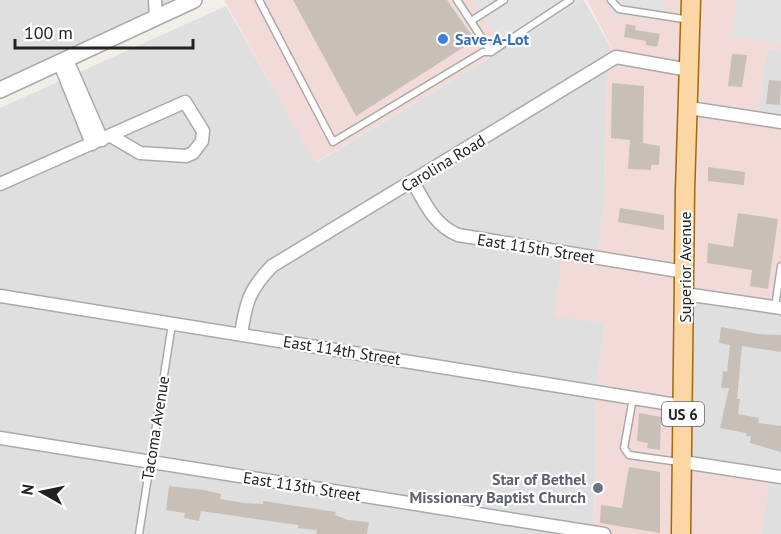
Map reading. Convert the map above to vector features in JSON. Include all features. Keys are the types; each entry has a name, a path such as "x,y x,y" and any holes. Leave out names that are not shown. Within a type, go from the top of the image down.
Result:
{"main road":[{"name":"Superior Avenue","path":"681,534 691,0"}],"street":[{"path":"155,0 156,17"},
{"path":"0,90 194,0"},
{"name":"Carolina Road","path":"241,334 247,300 255,283 272,266 616,57 689,70"},
{"path":"0,184 102,140 185,102 203,131 202,141 193,153 179,158 140,153 102,140 64,62"},
{"path":"689,108 781,122"},
{"name":"East 115th Street","path":"413,182 436,220 443,228 458,235 685,272"},
{"path":"685,294 778,307"},
{"name":"East 114th Street","path":"0,296 683,406"},
{"name":"East 113th Street","path":"0,438 604,534"},
{"path":"683,462 781,477"}],"lane":[{"path":"259,0 333,142 483,52 491,52 570,0"},
{"path":"457,0 491,52"},
{"path":"471,21 504,0"},
{"path":"611,0 619,9 690,21"},
{"path":"778,307 781,266"},
{"name":"Tacoma Avenue","path":"139,534 172,323"},
{"path":"633,398 624,448 629,455 683,462"}],"shaded area":[{"path":"0,0 194,0 0,90"},
{"path":"224,0 584,0 315,163"},
{"path":"473,0 584,0 504,50"},
{"path":"584,0 616,57 607,63 605,199 597,258 554,315 605,323 596,392 594,534 0,534 0,108 226,6 316,163"},
{"path":"587,0 781,0 781,51 767,49 758,118 781,122 781,266 775,307 685,294 683,462 771,475 761,534 594,534 596,392 605,324 554,316 563,253 597,258 605,199 607,62 616,57"},
{"path":"611,0 621,0 625,3 627,0 665,0 664,8 656,20 629,16 621,19 614,17 608,3"},
{"path":"737,0 781,0 781,44 732,37"},
{"path":"767,49 781,51 781,122 757,119"},
{"path":"781,266 781,534 761,534 770,475 683,462 685,294"}],"building":[{"path":"293,0 447,0 475,40 356,116"},
{"path":"626,24 636,26 635,30 660,34 657,47 646,45 646,41 624,37"},
{"path":"732,54 747,55 742,87 728,86"},
{"path":"769,80 781,81 780,105 766,104"},
{"path":"612,83 644,86 643,143 660,146 659,165 651,165 651,170 628,169 630,140 611,138"},
{"path":"708,167 745,172 744,185 708,181"},
{"path":"620,208 664,215 664,230 618,222"},
{"path":"738,213 778,219 768,289 750,286 752,270 707,263 708,243 733,247"},
{"path":"721,327 758,334 781,335 781,352 742,346 737,399 740,399 738,414 759,418 758,423 781,426 781,452 750,443 751,436 746,436 746,433 720,428 729,388 721,388 723,371 727,372 730,345 719,343"},
{"path":"639,413 661,417 660,450 647,448 648,443 637,441"},
{"path":"629,467 660,472 660,533 600,523 601,505 622,508"},
{"path":"169,486 204,490 221,494 220,499 244,503 263,504 263,501 336,512 335,515 348,520 369,522 367,534 316,534 317,530 298,528 298,525 201,511 199,521 184,518 185,513 166,510"}],"place":[{"name":"Save-A-Lot","path":"443,39"},
{"name":"Star of Bethel Missionary Baptist Church","path":"598,488"}]}
